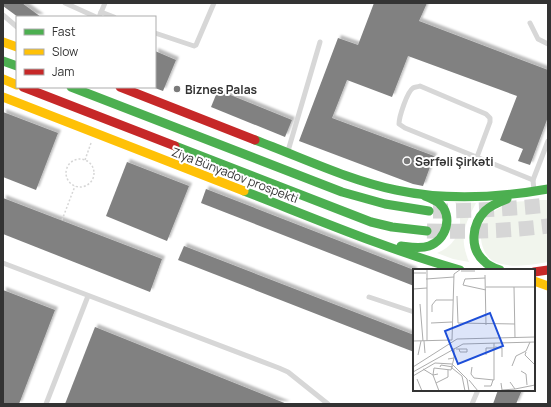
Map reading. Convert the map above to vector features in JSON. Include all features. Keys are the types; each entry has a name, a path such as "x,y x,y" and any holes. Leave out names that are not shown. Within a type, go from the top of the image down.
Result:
{"main road":[{"path":"3,42 16,47"},
{"path":"3,61 16,66"},
{"path":"3,79 16,85"},
{"name":"Ziya Bünyadov prospekti","path":"25,88 371,222 392,227 427,231"},
{"name":"Ziya Bünyadov prospekti","path":"74,88 361,198 395,208 429,211"},
{"path":"123,88 354,178 432,199 439,203 443,208 447,221 446,227 444,235 435,243 420,248 383,245"},
{"name":"Ziya Bünyadov prospekti","path":"3,97 383,245 456,269"},
{"path":"416,194 491,197 548,190"},
{"path":"497,269 488,266 478,256 475,250 474,236 478,222 483,213 495,204 505,200 534,192 548,193"},
{"path":"535,272 548,270"},
{"path":"535,281 548,286"}],"lane":[{"path":"65,3 99,15 104,3"},
{"path":"156,33 194,46 196,45 214,3"},
{"path":"3,15 16,26"},
{"path":"530,23 538,39 548,44"},
{"path":"288,152 320,42"},
{"path":"477,157 490,122 490,118 486,114 420,86 414,87 410,91 399,118 400,124 405,128 533,180"},
{"path":"534,192 533,180 548,141"},
{"path":"3,263 279,368 288,372 328,404"},
{"path":"46,404 88,296"},
{"path":"370,297 413,312"},
{"path":"472,404 478,391"}],"path":[{"path":"85,160 95,134"},
{"path":"85,160 94,170 93,179 87,186 75,186 67,179 67,170 72,162 85,160"},
{"path":"62,220 75,186"}],"shaded area":[{"path":"548,200 548,262 513,266 493,261 485,252 481,240 481,228 486,217 492,212 508,204"},
{"path":"455,202 476,203 468,218 464,232 464,245 469,262 453,259 437,253 451,244 458,232 460,218"}],"building":[{"path":"3,3 22,3 40,16 17,16 3,6"},
{"path":"374,3 427,3 419,21 548,70 548,117 530,165 518,161 523,149 500,140 517,96 408,56 392,97 347,80 332,118 434,156 423,186 413,184 299,141 338,38 358,45"},
{"path":"156,51 176,60 163,91 155,88"},
{"path":"218,90 292,120 285,137 211,107"},
{"path":"3,112 58,133 36,190 3,177"},
{"path":"127,162 189,186 167,241 106,216"},
{"path":"206,189 413,270 413,286 201,203"},
{"path":"3,198 162,259 150,292 3,234"},
{"path":"184,246 413,335 413,352 178,260"},
{"path":"3,290 55,310 19,404 3,404"},
{"path":"95,327 287,404 65,404"},
{"path":"498,391 522,391 516,404 493,404"}],"tunnel":[{"path":"433,211 491,210 548,205"},
{"path":"427,231 488,231 548,226"}],"traffic: fast":[{"path":"3,61 16,66"},
{"path":"74,88 342,192 385,204 429,211"},
{"path":"255,140 325,168 378,186 396,190 434,196 472,197 548,189"},
{"path":"175,146 371,222 392,227 427,231"},
{"path":"244,191 405,253 456,269"},
{"path":"401,246 419,248 426,247 435,243 444,233 447,221 444,208 439,203 425,196"},
{"path":"496,269 487,264 479,256 474,243 475,229 477,222 485,211 492,205 507,199"}],"traffic: slow":[{"path":"3,42 16,47"},
{"path":"3,79 16,85"},
{"path":"3,97 244,191"},
{"path":"535,281 548,286"}],"traffic: jam":[{"path":"26,88 175,146"},
{"path":"123,88 255,140"},
{"path":"535,272 548,270"}],"place":[{"name":"Biznes Palas","path":"177,89"},
{"name":"Sərfəli Şirkəti","path":"407,161"}]}
